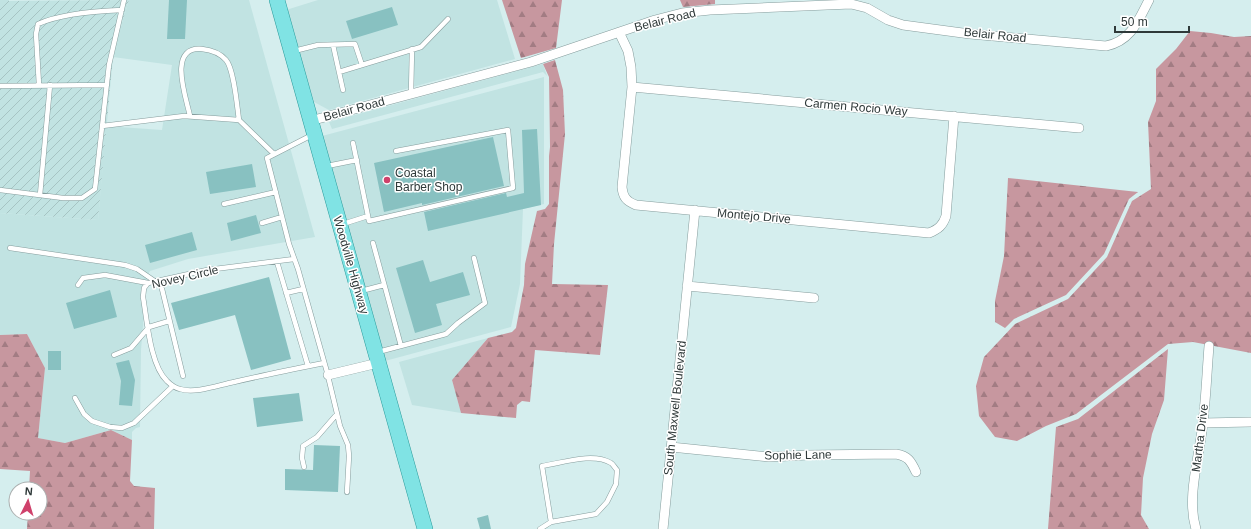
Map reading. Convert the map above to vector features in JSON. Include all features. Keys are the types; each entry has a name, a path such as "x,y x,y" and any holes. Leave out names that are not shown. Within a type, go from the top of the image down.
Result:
{"main road":[{"name":"Woodville Highway","path":"276,0 425,529"}],"street":[{"name":"Belair Road","path":"312,127 411,94 531,62 655,20 682,13 727,5 851,2 867,8 888,20 903,25 970,34 1106,46 1123,39 1129,34 1140,18 1149,0"},
{"name":"Montejo Drive","path":"619,32 628,51 631,67 632,87 622,187 623,195 628,202 636,205 929,233 937,230 943,225 946,216 954,116"},
{"name":"Carmen Rocio Way","path":"632,87 1079,128"},
{"name":"South Maxwell Boulevard","path":"663,529 695,210"},
{"path":"687,286 814,298"},
{"name":"Martha Drive","path":"1196,529 1193,521 1192,508 1194,482 1203,423 1209,346"},
{"path":"328,374 377,358"},
{"path":"1203,423 1251,422"},
{"name":"Sophie Lane","path":"671,447 769,457 896,454 902,455 912,461 916,472"}],"lane":[{"path":"0,190 63,198 82,198 95,189 109,65 124,0"},
{"path":"38,85 36,34 38,24 46,20 100,10 122,10"},
{"path":"339,72 420,46 448,19"},
{"path":"291,52 318,46 355,44 362,65"},
{"path":"333,45 343,90"},
{"path":"190,116 181,66 185,54 189,50 198,48 209,49 219,54 227,61 231,71 239,120 274,154"},
{"path":"411,94 412,49"},
{"path":"40,195 50,85"},
{"path":"0,86 107,85"},
{"path":"102,126 184,116 239,120"},
{"path":"312,127 267,158 294,260 328,374 337,414 349,451 347,492"},
{"path":"353,143 369,221 513,188 508,130 396,151"},
{"path":"323,167 356,160"},
{"path":"224,204 276,192"},
{"path":"339,224 368,216"},
{"path":"262,223 282,217"},
{"path":"373,242 401,346"},
{"path":"10,248 125,265 137,269 156,282"},
{"path":"377,358 401,346 446,334 485,303 474,258"},
{"name":"Novey Circle","path":"173,386 166,380 159,369 153,353 143,297 144,288 148,283 207,270 294,260"},
{"path":"277,262 308,366"},
{"path":"78,285 83,278 105,275 148,283"},
{"path":"358,292 384,284"},
{"path":"162,288 183,376"},
{"path":"286,293 303,288"},
{"path":"114,355 131,348 148,327 169,321"},
{"path":"75,398 84,414 92,421 110,427 122,428 134,423 173,386 181,390 193,390 324,363"},
{"path":"304,467 302,458 303,446 317,437 337,414"},
{"path":"540,529 551,522 596,514 607,502 616,484 617,470 612,463 600,460 578,458 542,466 551,522"}],"shaded area":[{"path":"0,0 129,0 113,57 98,220 0,213"},
{"path":"129,0 249,0 315,237 188,259 150,271 147,276 141,350 140,427 136,428 132,432 132,440 111,430 65,443 38,438 45,368 27,334 0,335 0,213 98,220 106,126 162,130 172,65 113,57"},
{"path":"318,0 497,0 515,59 329,110 314,102 286,10"},
{"path":"543,64 547,76 543,72 332,129 329,122"},
{"path":"544,77 544,204 523,209 520,284 511,327 385,361 322,136"},
{"path":"488,338 452,380 461,413 412,405 399,362"}],"green space":[{"path":"502,0 562,0 556,48 521,58"},
{"path":"680,0 715,0 715,4 683,7"},
{"path":"1190,31 1234,37 1251,36 1251,353 1193,342 1168,344 1076,414 1046,426 1017,441 995,437 979,416 976,386 984,357 1015,324 1068,299 1107,257 1132,201 1151,189 1148,122 1156,101 1156,69 1176,49"},
{"path":"555,60 563,90 565,134 554,244 552,284 608,285 600,355 535,350 530,402 522,401 517,405 516,418 461,413 452,380 488,338 512,332 516,328 524,285 525,264 537,211 545,209 549,204 549,77 543,64"},
{"path":"1008,178 1138,192 1129,199 1104,254 1066,295 1014,319 1005,328 995,322 995,301 1004,256"},
{"path":"27,334 45,368 38,438 65,443 111,430 132,440 130,481 134,486 155,488 154,529 27,529 28,521 48,521 48,481 29,481 30,471 0,469 0,335"},
{"path":"1168,349 1164,400 1152,434 1143,478 1141,515 1149,529 1048,529 1056,427 1078,419"}],"building":[{"path":"169,0 187,0 185,39 167,39"},
{"path":"392,7 398,25 352,39 346,21"},
{"path":"537,129 541,205 428,231 424,212 506,193 507,197 524,193 522,130"},
{"path":"493,137 504,186 422,205 422,203 384,212 374,163"},
{"path":"252,164 256,187 210,194 206,172"},
{"path":"256,215 261,233 231,241 227,223"},
{"path":"192,232 197,250 150,263 145,245"},
{"path":"423,260 430,282 463,272 470,295 436,304 442,325 415,333 396,268"},
{"path":"269,277 291,359 251,370 235,315 179,330 171,303"},
{"path":"110,290 117,317 74,329 66,303"},
{"path":"48,351 61,351 61,370 48,370"},
{"path":"129,360 135,380 132,406 119,405 121,381 116,363"},
{"path":"299,393 303,421 257,427 253,398"},
{"path":"314,445 340,446 338,492 285,490 285,469 313,470"},
{"path":"488,515 491,529 480,529 477,518"}],"place":[{"name":"Coastal Barber Shop","path":"387,180"}]}
